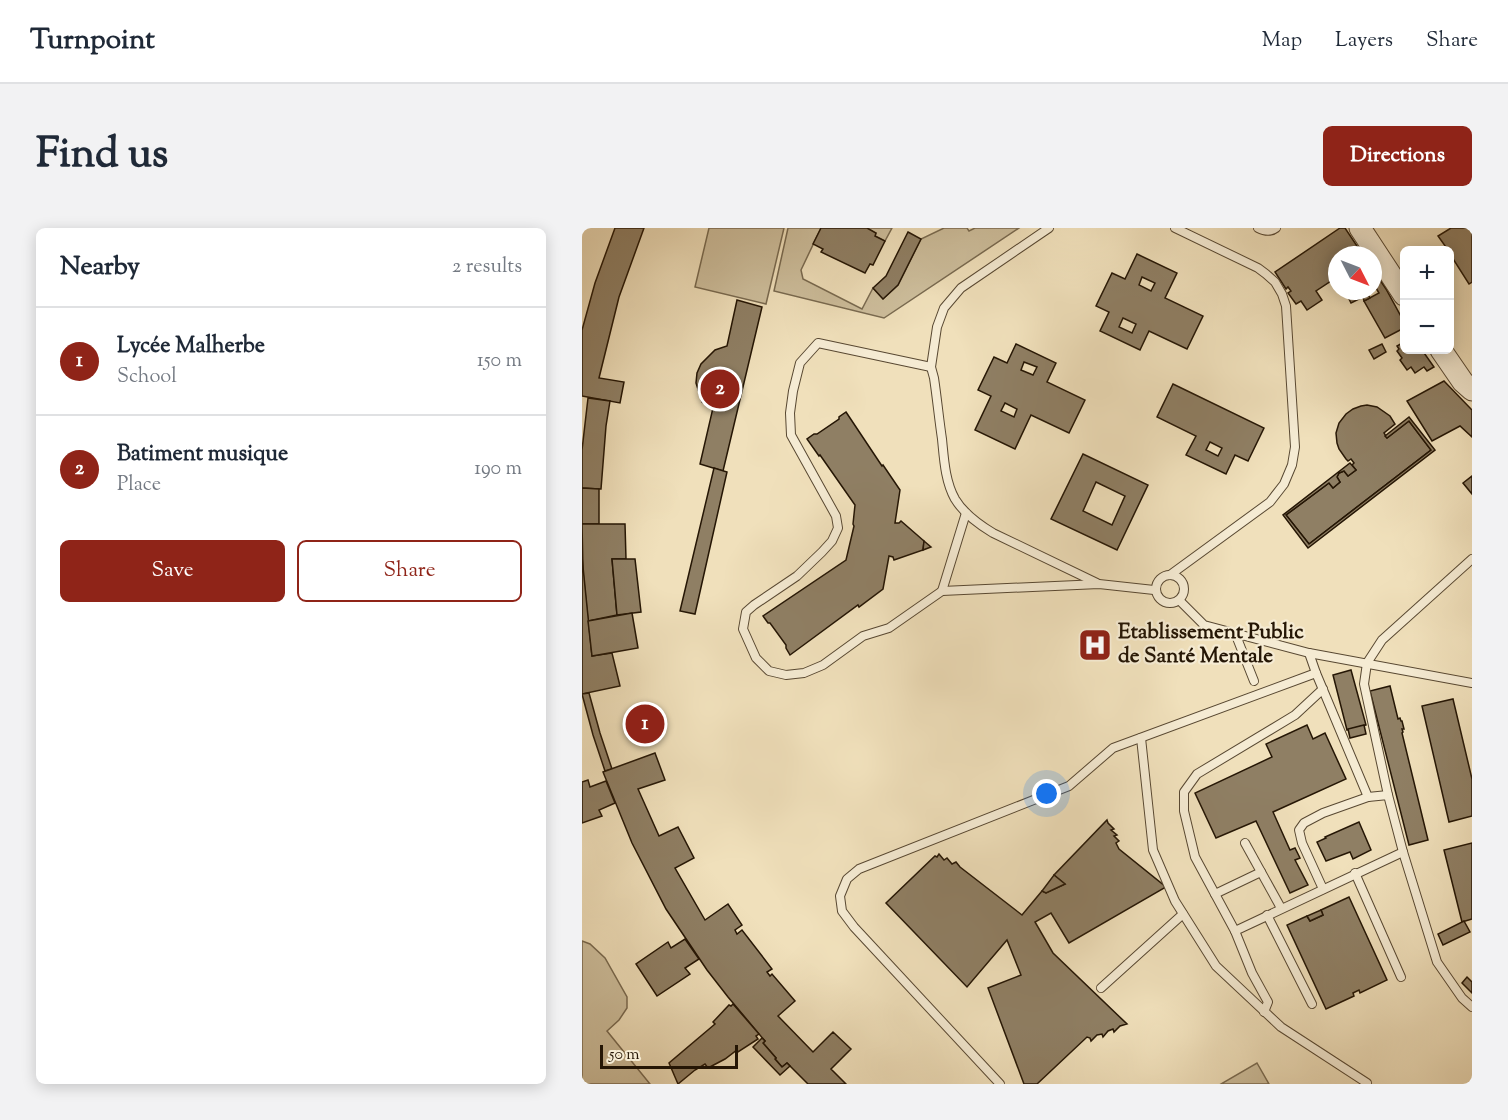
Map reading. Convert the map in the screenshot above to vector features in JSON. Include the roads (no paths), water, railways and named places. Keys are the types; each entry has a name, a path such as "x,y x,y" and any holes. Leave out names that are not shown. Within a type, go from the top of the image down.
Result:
{"street":[{"path":"1360,228 1400,289"},
{"path":"1444,354 1462,382 1472,390"}],"lane":[{"path":"1049,228 961,288 944,308 937,327 931,367 948,481 955,498 966,513 993,533 1099,584"},
{"path":"1154,590 1160,578 1170,574 1270,502 1284,484 1292,465 1295,447 1286,306 1282,294 1275,282 1258,268 1175,228"},
{"path":"1258,228 1272,231 1276,228"},
{"path":"931,367 818,343 800,363 790,413 791,435 836,516 838,528 832,541 797,576 746,612 743,629 756,658 769,670 786,675 804,673 823,665 863,636 889,628 942,591 1099,584 1154,590"},
{"path":"942,591 966,513"},
{"path":"1472,559 1382,640 1367,663 1364,684 1388,795 1437,962 1462,998 1472,1007"},
{"path":"1154,590 1160,602 1172,604 1179,601 1184,594 1184,586 1180,578 1170,574"},
{"path":"1179,601 1204,625 1309,653 1472,683"},
{"path":"1235,633 1254,681"},
{"path":"1309,653 1368,797"},
{"path":"999,1084 854,927 842,911 840,896 847,879 859,869 1069,786 1113,748 1316,673"},
{"path":"1264,1012 1268,1002 1252,973 1235,931 1195,857 1184,812 1184,792 1197,774 1295,716 1323,689"},
{"path":"1141,738 1153,850 1175,901 1216,966 1281,1026 1367,1083"},
{"path":"1323,889 1302,843 1299,831 1304,823 1323,813 1368,797 1388,795"},
{"path":"1245,843 1281,908"},
{"path":"1235,931 1403,852"},
{"path":"1215,894 1261,872"},
{"path":"1355,873 1401,977"},
{"path":"1101,988 1183,914"},
{"path":"1268,915 1312,1004"}],"place":[{"name":"Batiment musique","path":"720,389"},
{"name":"Etablissement Public de Santé Mentale","path":"1095,645"},
{"name":"Lycée Malherbe","path":"645,724"}]}
